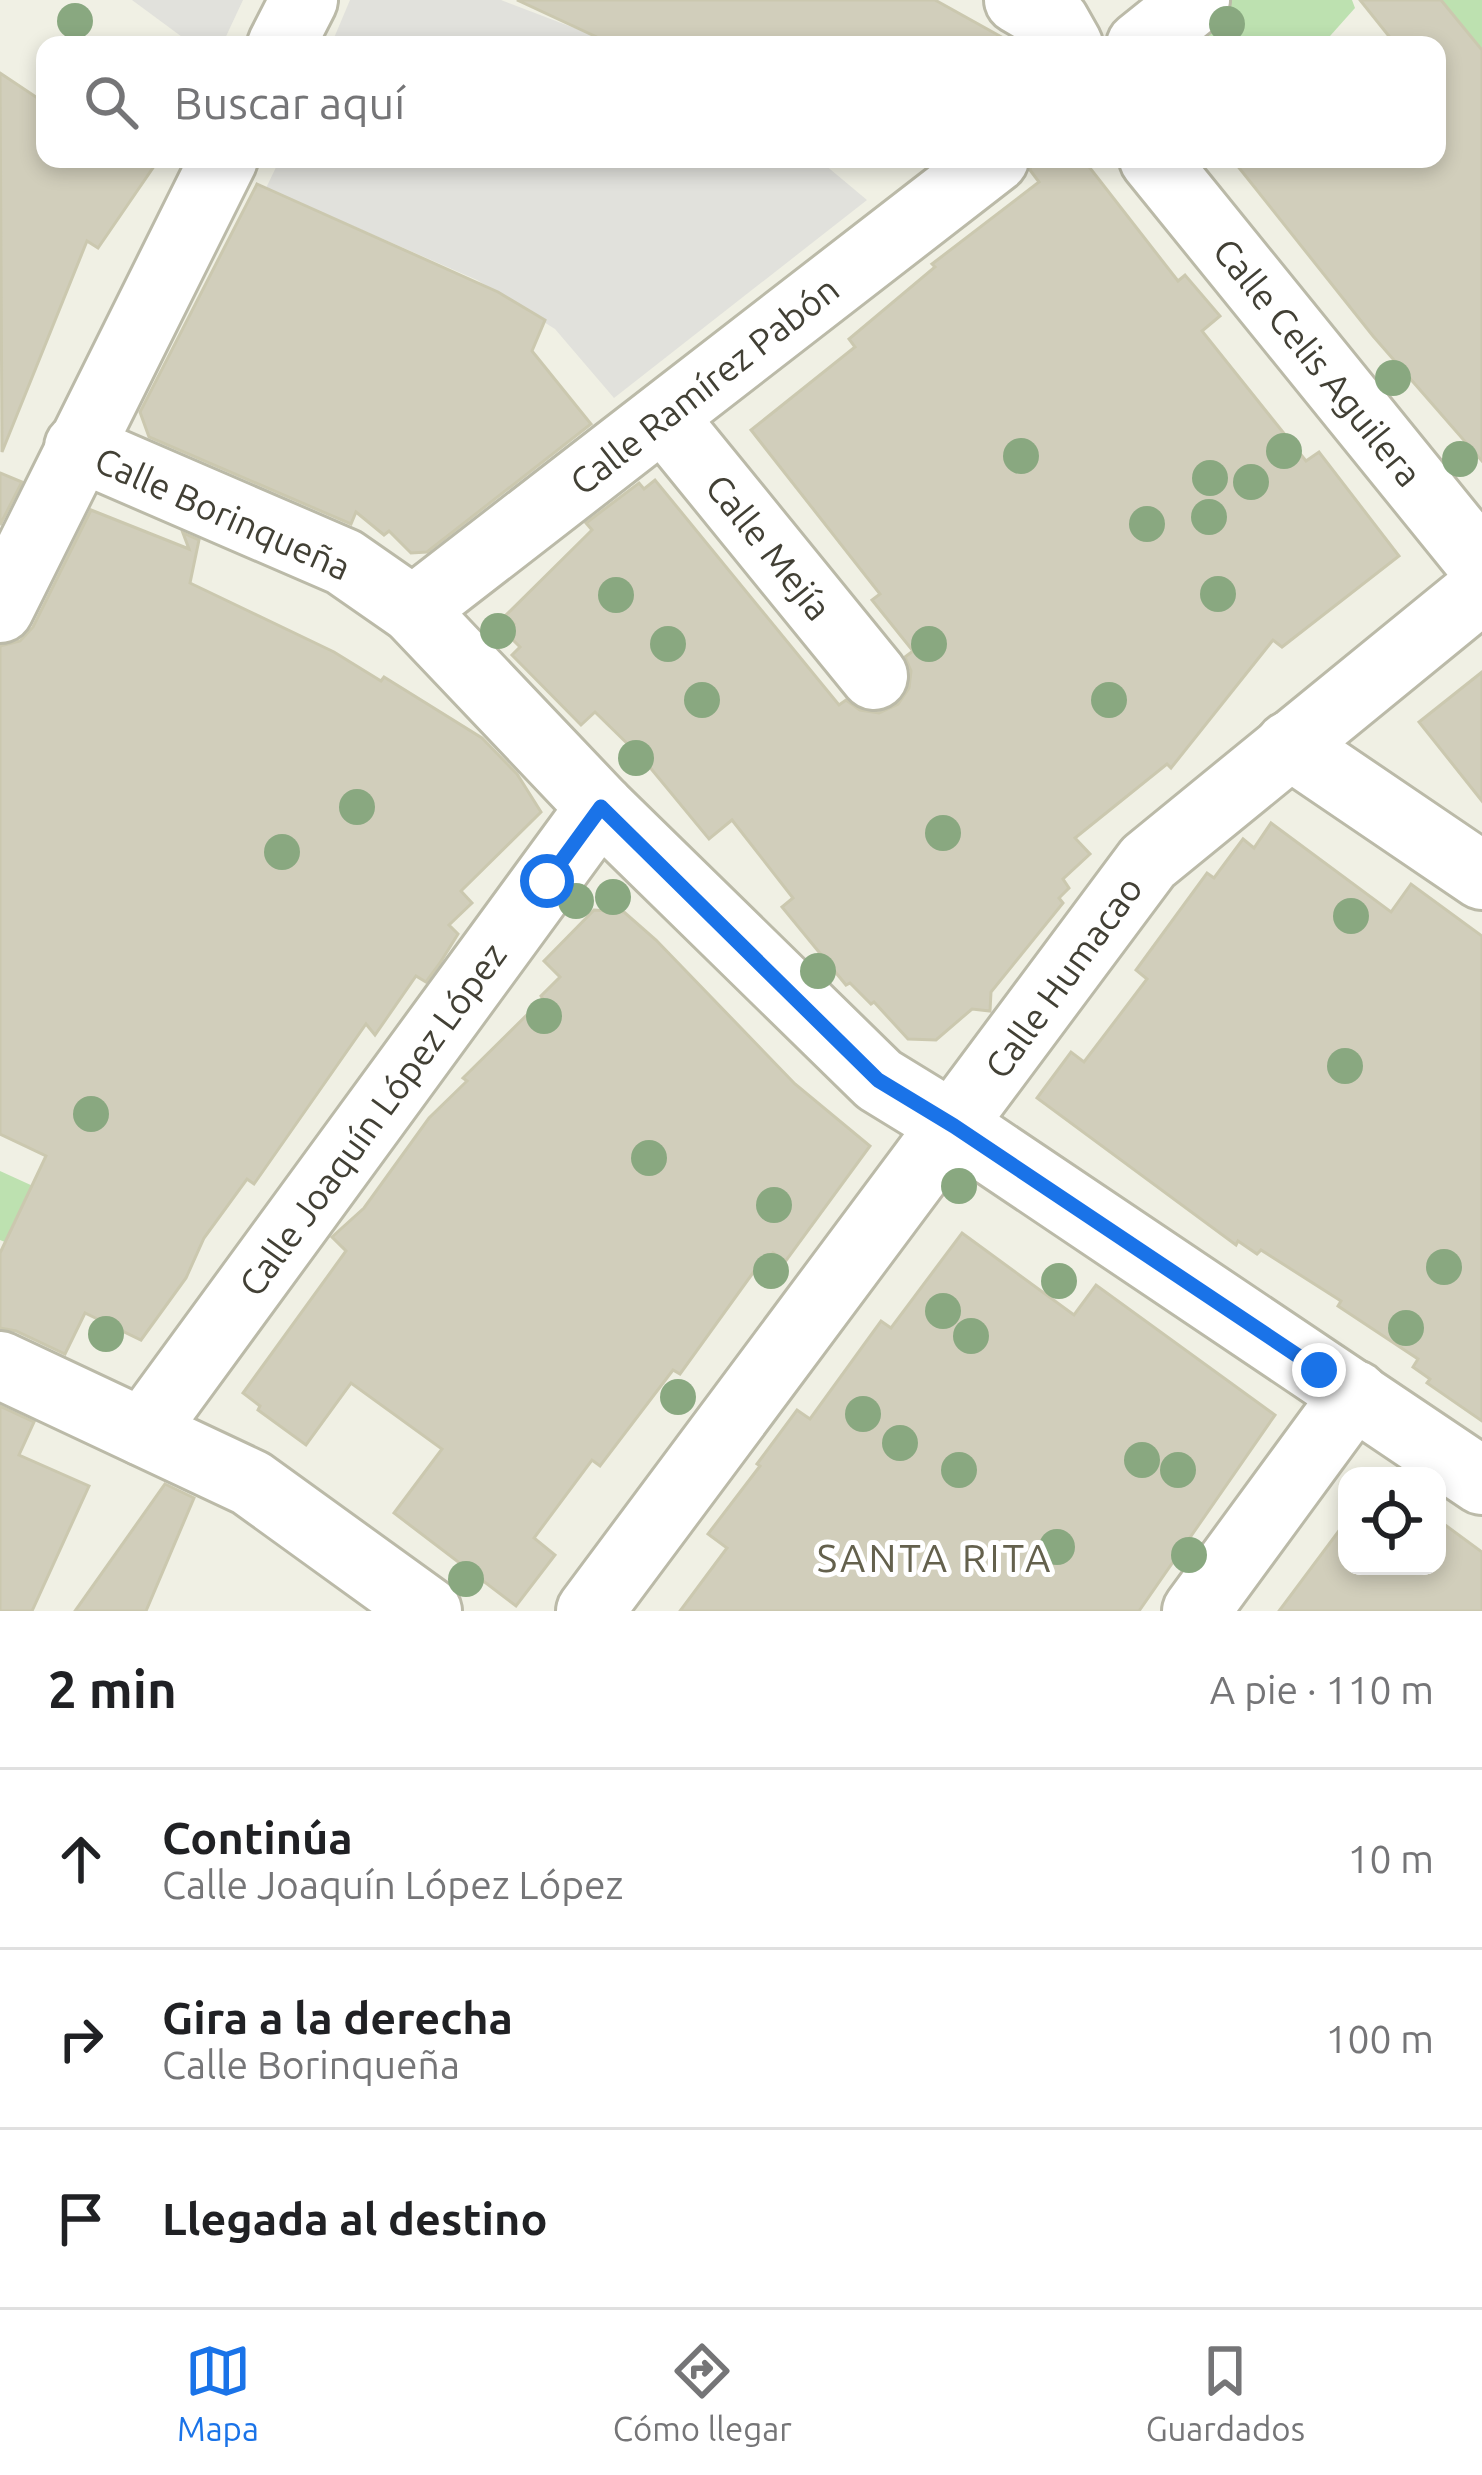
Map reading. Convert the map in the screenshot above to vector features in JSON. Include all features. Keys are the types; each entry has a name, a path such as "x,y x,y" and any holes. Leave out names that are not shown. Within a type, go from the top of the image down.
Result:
{"street":[{"path":"286,36 304,0"},
{"path":"1018,0 1056,22 1064,36"},
{"path":"1151,36 1196,0"},
{"path":"0,609 219,168"},
{"name":"Calle Ramírez Pabón","path":"413,610 983,168"},
{"name":"Calle Celis Aguilera","path":"1160,168 1482,565"},
{"name":"Calle Mejía","path":"664,418 874,676"},
{"name":"Calle Borinqueña","path":"78,447 344,562 413,610 601,807 878,1080 954,1126 1482,1481"},
{"name":"Calle Humacao","path":"590,1611 1148,862 1482,589"},
{"path":"1289,745 1482,876"},
{"name":"Calle Joaquín López López","path":"143,1432 601,807"},
{"path":"0,1365 251,1483 428,1611"},
{"path":"1196,1611 1355,1394"}],"green space":[{"path":"1230,0 1352,0 1355,8 1330,36 1184,36"},
{"path":"1441,0 1482,0 1482,80"},
{"path":"0,1171 57,1197 15,1221 5,1242 0,1240"}],"shaded area":[{"path":"132,0 243,0 226,36 181,36"},
{"path":"350,0 501,0 595,36 335,36"},
{"path":"276,168 829,168 867,200 614,398 555,329 477,280 266,188"}],"building":[{"path":"517,0 935,0 1000,36 595,36"},
{"path":"1360,0 1441,0 1482,50 1482,461 1373,336 1239,168 1446,168 1446,36 1389,36"},
{"path":"0,73 36,97 36,168 153,168 98,248 87,241 2,452"},
{"path":"1090,168 1178,281 1185,275 1220,316 1202,331 1306,461 1319,452 1399,556 1282,647 1273,640 1171,768 1167,764 1075,838 1090,854 1063,879 1069,888 1059,898 1063,903 991,992 990,1011 972,1009 936,1040 908,1039 874,1002 850,983 846,985 782,907 793,898 732,820 709,839 643,759 595,712 581,725 512,655 520,647 505,632 514,624 505,616 592,530 586,523 639,483 644,489 655,480 839,705 846,700 860,710 879,713 898,704 909,688 911,671 905,657 913,651 872,600 880,594 751,430 855,347 849,339 935,267 932,264 1039,182 1030,170"},
{"path":"257,184 498,292 545,320 532,351 591,424 427,552 411,553 389,531 384,535 356,512 351,524 149,437 140,412"},
{"path":"0,473 22,482 0,525"},
{"path":"91,510 189,549 183,533 199,540 190,583 334,652 381,681 384,677 482,738 517,774 541,812 461,891 472,903 449,925 458,934 440,963 426,982 416,976 375,1035 366,1024 254,1184 247,1179 204,1238 186,1278 141,1340 85,1313 65,1354 0,1328 0,1253 46,1156 0,1134 0,646 20,641 33,627"},
{"path":"1482,672 1482,801 1419,722"},
{"path":"1271,823 1391,912 1411,884 1482,936 1482,1421 1427,1383 1430,1379 1413,1367 1418,1359 1338,1306 1341,1301 1261,1250 1257,1254 1238,1241 1236,1245 1037,1098 1071,1052 1084,1062 1147,979 1136,970 1207,873 1214,878 1243,839 1254,848"},
{"path":"594,910 624,912 795,1084 870,1146 785,1262 773,1253 759,1273 755,1270 680,1374 673,1370 600,1466 592,1460 534,1538 555,1555 516,1606 394,1513 442,1449 351,1383 306,1445 243,1393 346,1251 332,1237 364,1208 429,1118 467,1081 463,1078 543,999 560,977 544,961"},
{"path":"962,1233 1074,1315 1096,1285 1275,1415 1139,1611 680,1611 727,1548 708,1534 797,1410 810,1419 881,1321 891,1328"},
{"path":"0,1406 34,1422 19,1455 89,1486 32,1611 0,1611"},
{"path":"165,1484 194,1498 146,1611 75,1611"},
{"path":"1446,1526 1482,1552 1482,1611 1279,1611 1338,1532 1338,1575 1446,1575"}],"district":[{"name":"SANTA RITA","path":"935,1557"}],"route":[{"path":"547,881 601,807 878,1080 1319,1370"}]}
